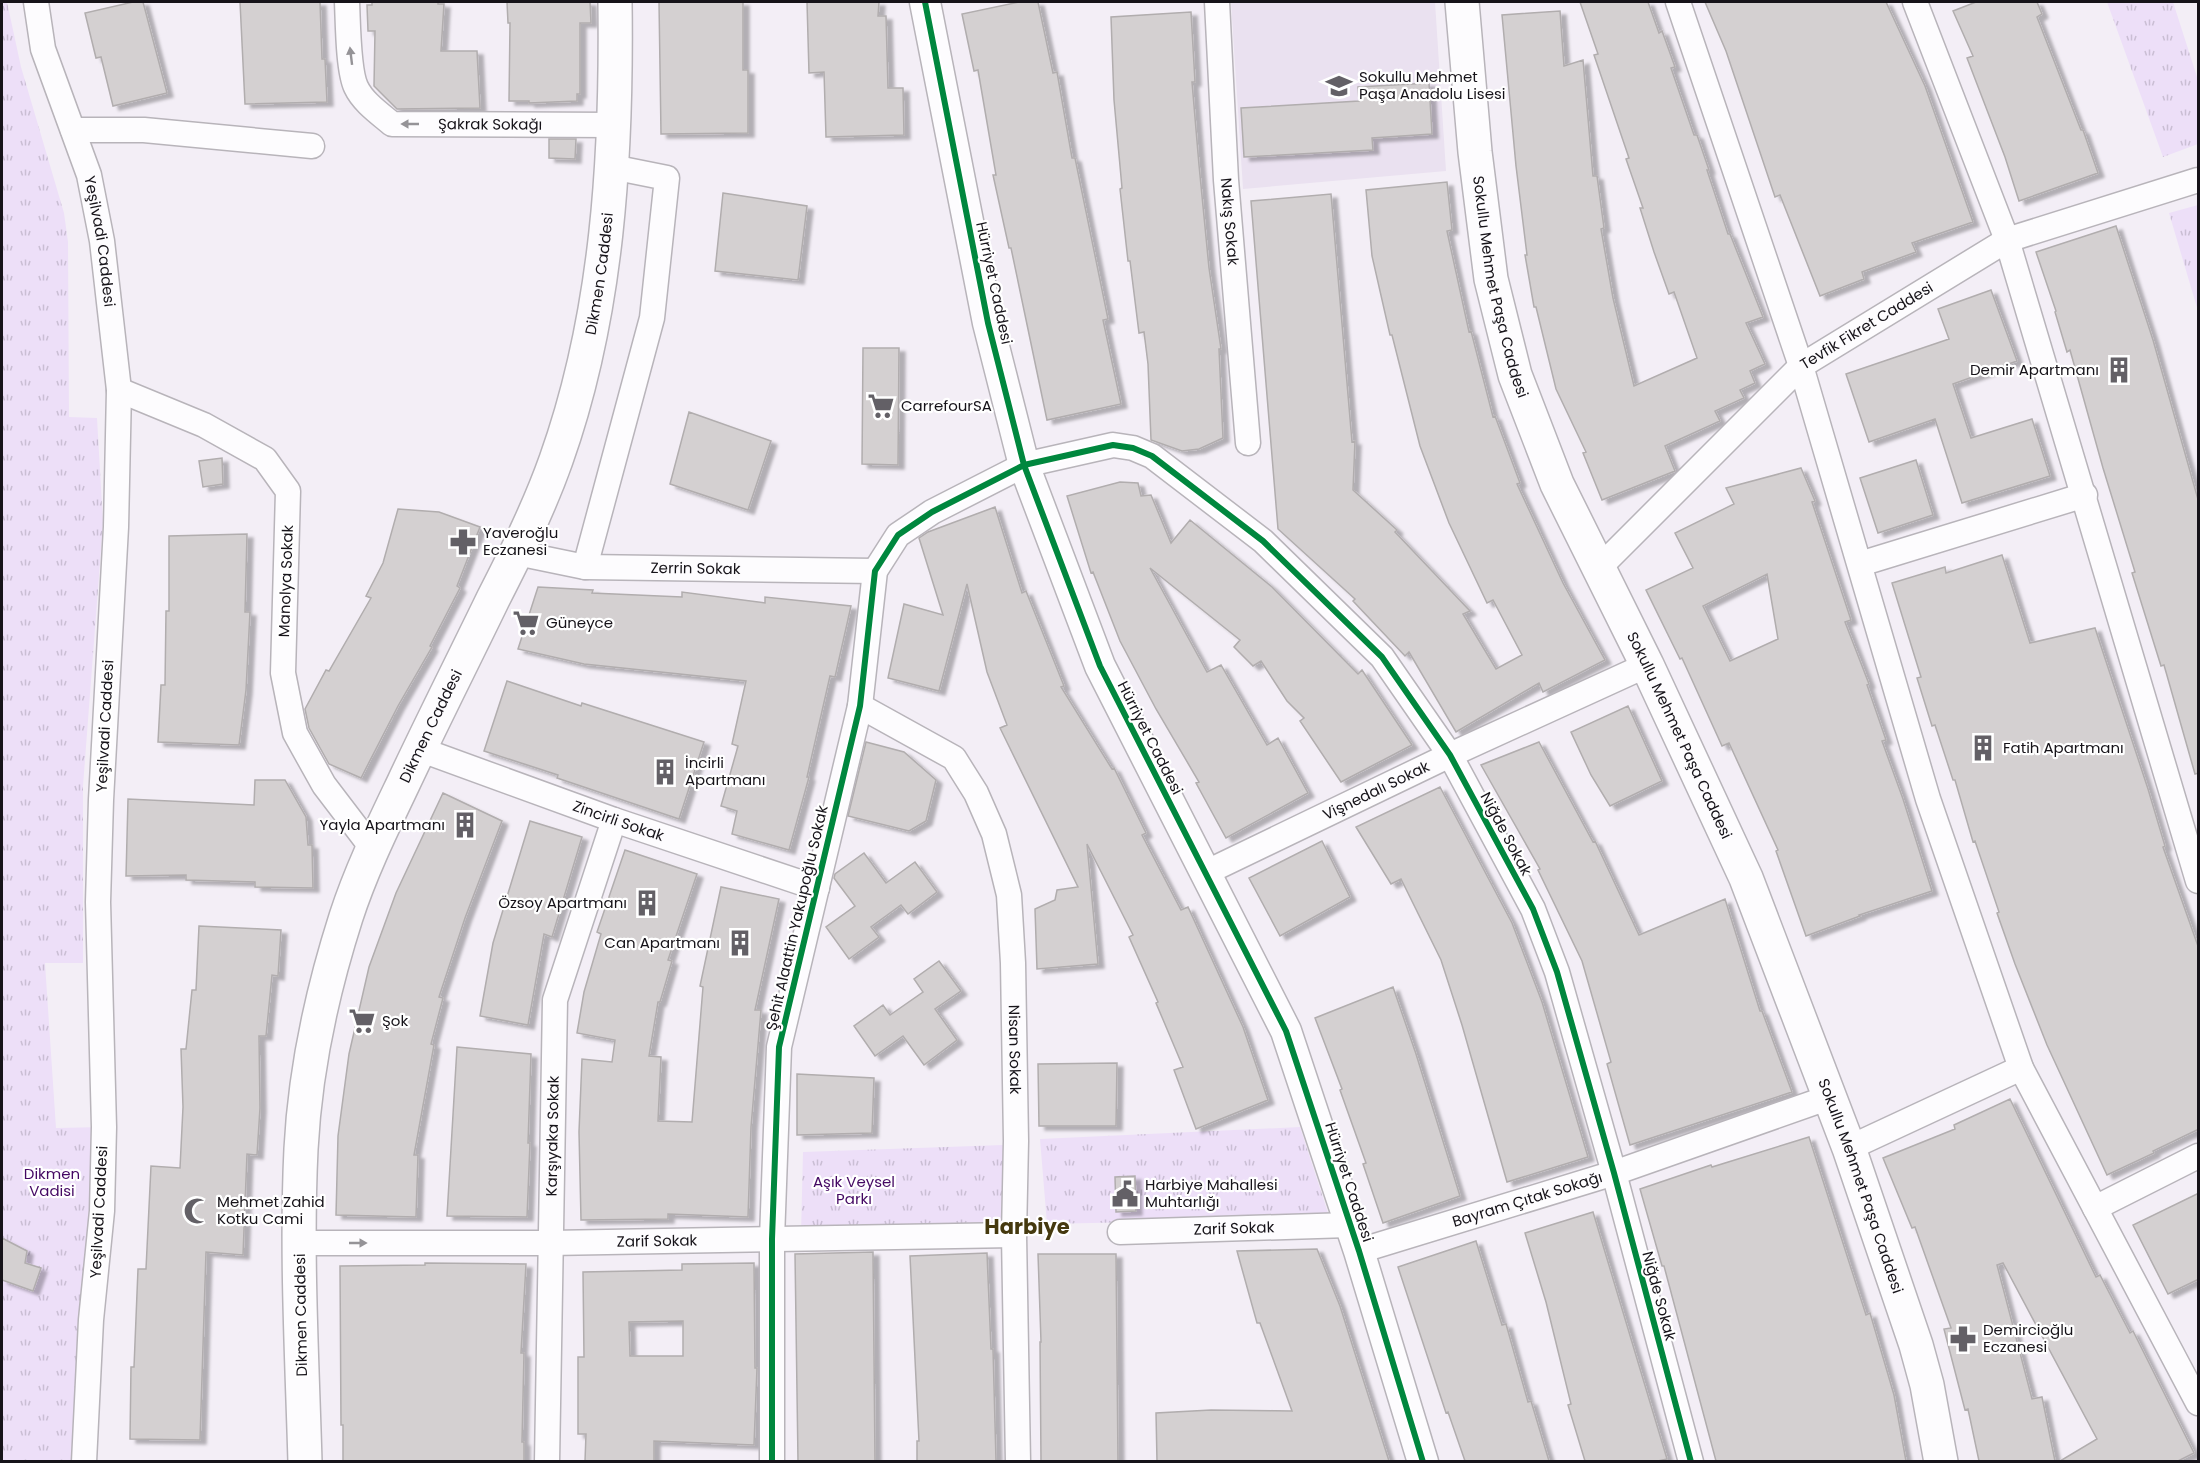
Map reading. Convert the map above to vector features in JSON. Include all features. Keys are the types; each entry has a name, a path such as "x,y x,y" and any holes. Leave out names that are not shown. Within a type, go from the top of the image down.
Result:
{"main road":[{"name":"Dikmen Caddesi","path":"305,1461 300,1243 301,1149 316,1029 346,917 372,848 517,553 555,462 585,359 598,292 612,167 615,125 615,2"},
{"name":"Sokullu Mehmet Paşa Caddesi","path":"1462,2 1475,152 1491,279 1515,375 1557,484 1647,665 1746,878 1849,1148 1916,1345 1927,1385 1941,1461"}],"street":[{"name":"Yeşilvadi Caddesi","path":"36,2 43,49 89,175 102,241 119,390 116,526 101,800 99,880 104,1127 102,1211 91,1320 84,1461"},
{"name":"Şakrak Sokağı","path":"346,2 355,86 369,106 392,124 615,125"},
{"name":"Hürriyet Caddesi","path":"925,2 988,323 1024,465 1100,666 1286,1031 1354,1238 1423,1461"},
{"name":"Nakış Sokak","path":"1217,2 1226,180 1248,443"},
{"path":"1678,2 1801,366 1928,799 2021,1068 2199,1403"},
{"path":"1915,2 2007,240 2199,881"},
{"path":"73,130 144,130 312,146"},
{"path":"585,567 652,318 668,178 612,167"},
{"name":"Tevfik Fikret Caddesi","path":"1598,569 1801,366 2007,240 2199,180"},
{"name":"Manolya Sokak","path":"119,390 204,425 266,459 288,491 283,673 295,733 324,786 372,848"},
{"name":"Niğde Sokak","path":"1024,465 1113,445 1133,448 1152,456 1263,541 1382,657 1450,755 1533,909 1557,972 1614,1173 1691,1461"},
{"name":"Şehit Alaattin Yakupoğlu Sokak","path":"772,1461 772,1239 779,1047 860,706 875,571 898,535 932,512 1024,465"},
{"path":"1860,564 2085,495"},
{"name":"Zerrin Sokak","path":"517,553 585,567 875,571"},
{"name":"Vişnedalı Sokak","path":"1205,873 1450,755 1647,665"},
{"name":"Nisan Sokak","path":"860,706 954,758 976,793 994,834 1009,895 1013,963 1016,1142 1014,1235 1018,1461"},
{"name":"Zincirli Sokak","path":"419,749 614,820 817,888"},
{"name":"Karşıyaka Sokak","path":"547,1461 555,1000 614,820"},
{"path":"1849,1148 2021,1068"},
{"name":"Bayram Çıtak Sokağı","path":"1354,1238 1614,1173 1830,1097"},
{"path":"2095,1208 2199,1156"},
{"name":"Zarif Sokak","path":"1120,1232 1354,1238"},
{"name":"Zarif Sokak","path":"300,1243 550,1243 1014,1235"}],"shaded area":[{"name":"Sokullu Mehmet Paşa Anadolu Lisesi","path":"1231,2 1435,2 1446,171 1243,189"}],"green space":[{"name":"Dikmen Vadisi","path":"2,2 7,2 21,67 64,213 68,242 69,417 97,418 103,523 83,786 83,963 45,963 56,1128 104,1127 84,1461 2,1462"},
{"path":"2107,2 2173,2 2198,80 2198,144 2163,157"},
{"path":"2198,205 2198,311 2169,213"},
{"path":"1300,1127 1328,1213 1318,1218 1047,1224 1040,1139"},
{"name":"Aşık Veysel Parkı","path":"1003,1145 1005,1222 801,1234 803,1152"}],"building":[{"path":"133,2 143,2 167,93 113,106 101,57 96,58 85,13"},
{"path":"240,2 320,2 322,59 325,59 327,102 245,104"},
{"path":"372,2 438,2 438,4 444,4 441,51 477,51 480,108 397,109 374,86 375,31 368,31 367,5 372,5"},
{"path":"507,2 590,2 591,23 580,23 580,94 577,94 577,101 529,103 529,101 509,101 510,23 508,23"},
{"path":"659,2 743,2 743,70 748,70 748,133 661,134"},
{"path":"807,2 879,2 878,16 886,16 888,88 903,88 904,135 826,137 824,72 809,73"},
{"path":"1019,2 1038,2 1053,73 1057,72 1072,158 1075,158 1108,319 1103,320 1121,404 1047,420 1011,248 1009,248 993,175 996,175 978,70 974,71 962,14"},
{"path":"1580,2 1648,2 1659,33 1662,31 1675,67 1671,68 1694,135 1697,135 1728,234 1730,234 1763,317 1746,323 1765,364 1750,371 1755,383 1740,390 1744,398 1715,411 1720,421 1665,446 1675,471 1602,500 1583,453 1586,452 1556,389 1536,307 1534,307 1525,255 1527,255 1502,15 1560,11 1564,66 1583,60 1593,176 1597,176 1604,228 1601,229 1613,298 1634,386 1697,358 1674,292 1669,294 1654,252 1640,208 1643,208 1626,159 1629,158 1594,55 1598,54"},
{"path":"1705,2 1886,2 1925,86 1973,222 1912,243 1916,252 1862,272 1864,279 1820,296 1780,195 1775,197 1726,51"},
{"path":"1976,2 2037,2 2042,14 2037,17 2098,173 2019,201 2005,157 1967,58 1973,56 1953,11"},
{"path":"1191,12 1195,82 1192,82 1199,165 1209,268 1221,349 1219,349 1223,438 1199,449 1182,451 1151,440 1148,364 1144,332 1139,333 1120,189 1122,188 1114,100 1111,17"},
{"path":"1429,83 1432,134 1372,138 1373,150 1244,157 1241,108 1359,101 1358,87"},
{"path":"549,139 576,139 575,159 549,158"},
{"path":"1447,182 1452,230 1447,231 1469,332 1471,331 1493,417 1495,416 1520,483 1517,484 1563,583 1605,660 1543,692 1539,683 1456,732 1409,652 1405,656 1353,601 1355,599 1278,529 1251,201 1331,194 1352,442 1355,441 1353,490 1397,530 1395,532 1470,611 1463,614 1496,669 1522,655 1493,600 1487,603 1449,523 1420,446 1392,335 1390,335 1372,256 1366,190"},
{"path":"723,193 807,206 798,280 715,271"},
{"path":"2116,226 2153,340 2199,503 2199,773 2195,774 2164,665 2161,666 2132,573 2135,572 2070,350 2067,352 2036,252"},
{"path":"1991,290 2017,361 1953,384 1971,438 2032,419 2050,476 1962,503 1935,419 1869,442 1846,374 1949,339 1938,309"},
{"name":"CarrefourSA","path":"863,348 899,348 898,465 862,464"},
{"path":"689,412 771,441 748,510 670,484"},
{"path":"222,458 223,484 203,487 199,461"},
{"path":"1916,460 1933,515 1878,533 1860,478"},
{"path":"1801,468 1815,501 1812,502 1851,620 1845,622 1869,684 1867,685 1886,740 1882,741 1932,891 1859,915 1806,936 1776,851 1778,850 1729,743 1722,746 1682,658 1680,659 1646,590 1693,568 1675,533 1734,504 1726,488","holes":["1767,574 1778,639 1730,661 1703,606"]},
{"path":"1120,482 1138,483 1141,496 1151,495 1171,543 1190,520 1272,587 1358,674 1362,670 1412,745 1341,782 1300,721 1304,718 1287,701 1261,661 1253,666 1234,647 1240,640 1150,568 1207,672 1221,665 1267,745 1278,738 1308,793 1226,838 1196,783 1199,782 1156,709 1120,641 1093,572 1091,573 1067,496"},
{"path":"995,507 1022,593 1026,591 1064,686 1061,687 1112,769 1114,768 1146,833 1142,835 1181,910 1188,907 1243,1027 1268,1100 1196,1129 1174,1070 1183,1067 1156,1003 1158,1002 1129,937 1133,935 1087,844 1098,964 1037,969 1035,909 1055,900 1057,890 1078,887 1000,728 1007,725 987,672 967,584 939,691 888,678 904,604 943,615 919,538 928,532"},
{"path":"398,509 439,512 480,527 457,586 460,588 430,646 432,647 361,778 329,764 309,728 305,709 326,670 329,671 371,598 366,596 383,563"},
{"path":"247,534 245,612 250,612 246,690 239,745 158,742 161,685 165,685 166,611 169,611 169,536"},
{"path":"2002,555 2030,643 2095,628 2148,789 2165,846 2163,847 2199,949 2199,1129 2107,1175 2047,1045 2015,964 1975,841 1973,842 1955,780 1953,780 1935,725 1932,726 1917,678 1921,677 1892,583 1945,567 1946,573"},
{"path":"538,587 593,590 592,593 682,597 682,592 765,603 765,597 851,606 835,677 830,676 807,777 809,777 789,850 732,834 737,811 721,806 738,746 732,744 746,681 584,664 518,649"},
{"path":"507,681 581,706 582,703 704,742 679,819 484,751"},
{"path":"1628,706 1662,781 1610,806 1591,775 1571,732"},
{"path":"866,742 904,752 936,780 926,821 909,831 848,816"},
{"path":"1539,742 1593,842 1595,841 1639,935 1725,899 1760,1011 1762,1011 1792,1092 1630,1145 1607,1064 1611,1062 1582,961 1538,870 1540,869 1481,765"},
{"path":"255,780 285,780 306,817 308,845 312,845 313,888 255,887 255,882 186,880 186,875 126,876 128,799 254,805"},
{"path":"1440,787 1512,923 1542,1002 1588,1157 1507,1182 1441,960 1401,879 1391,884 1356,827"},
{"path":"443,793 502,821 465,918 439,997 443,998 431,1044 434,1045 414,1155 418,1155 416,1217 336,1215 338,1136 349,1054 369,967 396,893"},
{"path":"530,821 582,837 552,937 544,934 528,1025 480,1016 493,943"},
{"path":"1322,841 1350,897 1280,936 1249,878"},
{"path":"625,850 697,874 668,960 672,961 660,1002 658,1002 649,1056 661,1057 658,1121 692,1122 703,987 700,986 721,887 779,899 755,1010 761,1010 751,1127 748,1217 668,1214 668,1219 581,1220 579,1132 582,1059 612,1062 615,1040 577,1033 584,992 601,934 597,932"},
{"path":"864,853 886,883 915,862 937,892 908,914 901,905 871,927 879,937 849,959 826,927 855,906 834,878 835,874"},
{"path":"199,926 281,930 278,976 272,975 266,1036 259,1036 260,1108 257,1155 247,1154 243,1255 206,1252 200,1440 130,1439 131,1367 134,1367 138,1269 146,1269 151,1166 180,1168 183,1107 181,1049 186,1049 192,990 196,990"},
{"path":"939,961 961,991 935,1009 957,1040 924,1065 903,1036 875,1056 854,1026 883,1005 890,1015 923,992 914,979"},
{"path":"1393,987 1460,1196 1383,1223 1363,1164 1366,1163 1340,1090 1342,1089 1315,1018"},
{"path":"457,1047 531,1054 527,1217 447,1216"},
{"path":"1117,1063 1116,1126 1039,1126 1038,1064"},
{"path":"797,1074 874,1078 872,1133 797,1135"},
{"path":"2010,1099 2096,1277 2100,1275 2130,1333 2133,1331 2194,1453 2178,1461 2060,1461 2097,1439 2003,1263 1997,1265 2032,1399 2042,1397 2055,1461 1979,1461 1968,1409 1965,1410 1944,1329 1951,1328 1915,1227 1912,1228 1883,1158 1955,1129 1954,1125"},
{"path":"1809,1137 1866,1315 1870,1313 1894,1395 1906,1461 1716,1461 1664,1266 1662,1266 1640,1189 1711,1165 1712,1167"},
{"name":"Harbiye Mahallesi Muhtarlığı","path":"1135,1176 1136,1211 1116,1212 1115,1177"},
{"path":"2199,1193 2199,1279 2168,1294 2133,1225"},
{"path":"1593,1212 1667,1459 1585,1461 1568,1405 1571,1404 1546,1302 1525,1233"},
{"path":"2,1238 27,1251 25,1263 41,1268 33,1291 2,1280"},
{"path":"1476,1241 1502,1325 1506,1324 1528,1402 1531,1401 1549,1461 1465,1461 1448,1412 1446,1413 1398,1267"},
{"path":"1317,1249 1340,1306 1389,1461 1157,1461 1156,1413 1211,1410 1292,1411 1260,1323 1257,1323 1237,1251"},
{"path":"873,1252 875,1461 798,1461 795,1254"},
{"path":"987,1253 991,1349 993,1349 996,1461 917,1461 917,1441 919,1441 910,1256"},
{"path":"1038,1254 1116,1254 1118,1461 1041,1461"},
{"path":"425,1263 526,1264 521,1353 524,1353 522,1442 524,1442 524,1461 343,1461 340,1266 425,1265"},
{"path":"754,1263 755,1368 757,1368 754,1445 654,1441 654,1461 585,1461 586,1434 578,1434 578,1357 584,1357 583,1272 682,1270 682,1264","holes":["683,1321 683,1356 630,1356 629,1322"]}],"cycle path":[{"path":"925,2 988,323 1024,465 1100,666 1286,1031 1359,1251 1423,1462"},
{"path":"772,1462 772,1239 779,1047 860,706 875,571 898,535 932,512 1024,465 1113,445 1133,448 1152,456 1263,541 1382,657 1450,755 1533,909 1557,972 1614,1173 1691,1462"}],"place":[{"name":"Sokullu Mehmet Paşa Anadolu Lisesi","path":"1339,86"},
{"name":"Demir Apartmanı","path":"2119,370"},
{"name":"CarrefourSA","path":"881,406"},
{"name":"Yaveroğlu Eczanesi","path":"463,542"},
{"name":"Güneyce","path":"526,623"},
{"name":"Fatih Apartmanı","path":"1983,748"},
{"name":"İncirli Apartmanı","path":"665,772"},
{"name":"Yayla Apartmanı","path":"465,825"},
{"name":"Özsoy Apartmanı","path":"647,903"},
{"name":"Can Apartmanı","path":"740,943"},
{"name":"Şok","path":"362,1021"},
{"name":"Harbiye Mahallesi Muhtarlığı","path":"1125,1194"},
{"name":"Mehmet Zahid Kotku Cami","path":"197,1211"},
{"name":"Demircioğlu Eczanesi","path":"1963,1339"}],"district":[{"name":"Harbiye","path":"1027,1227"}]}
